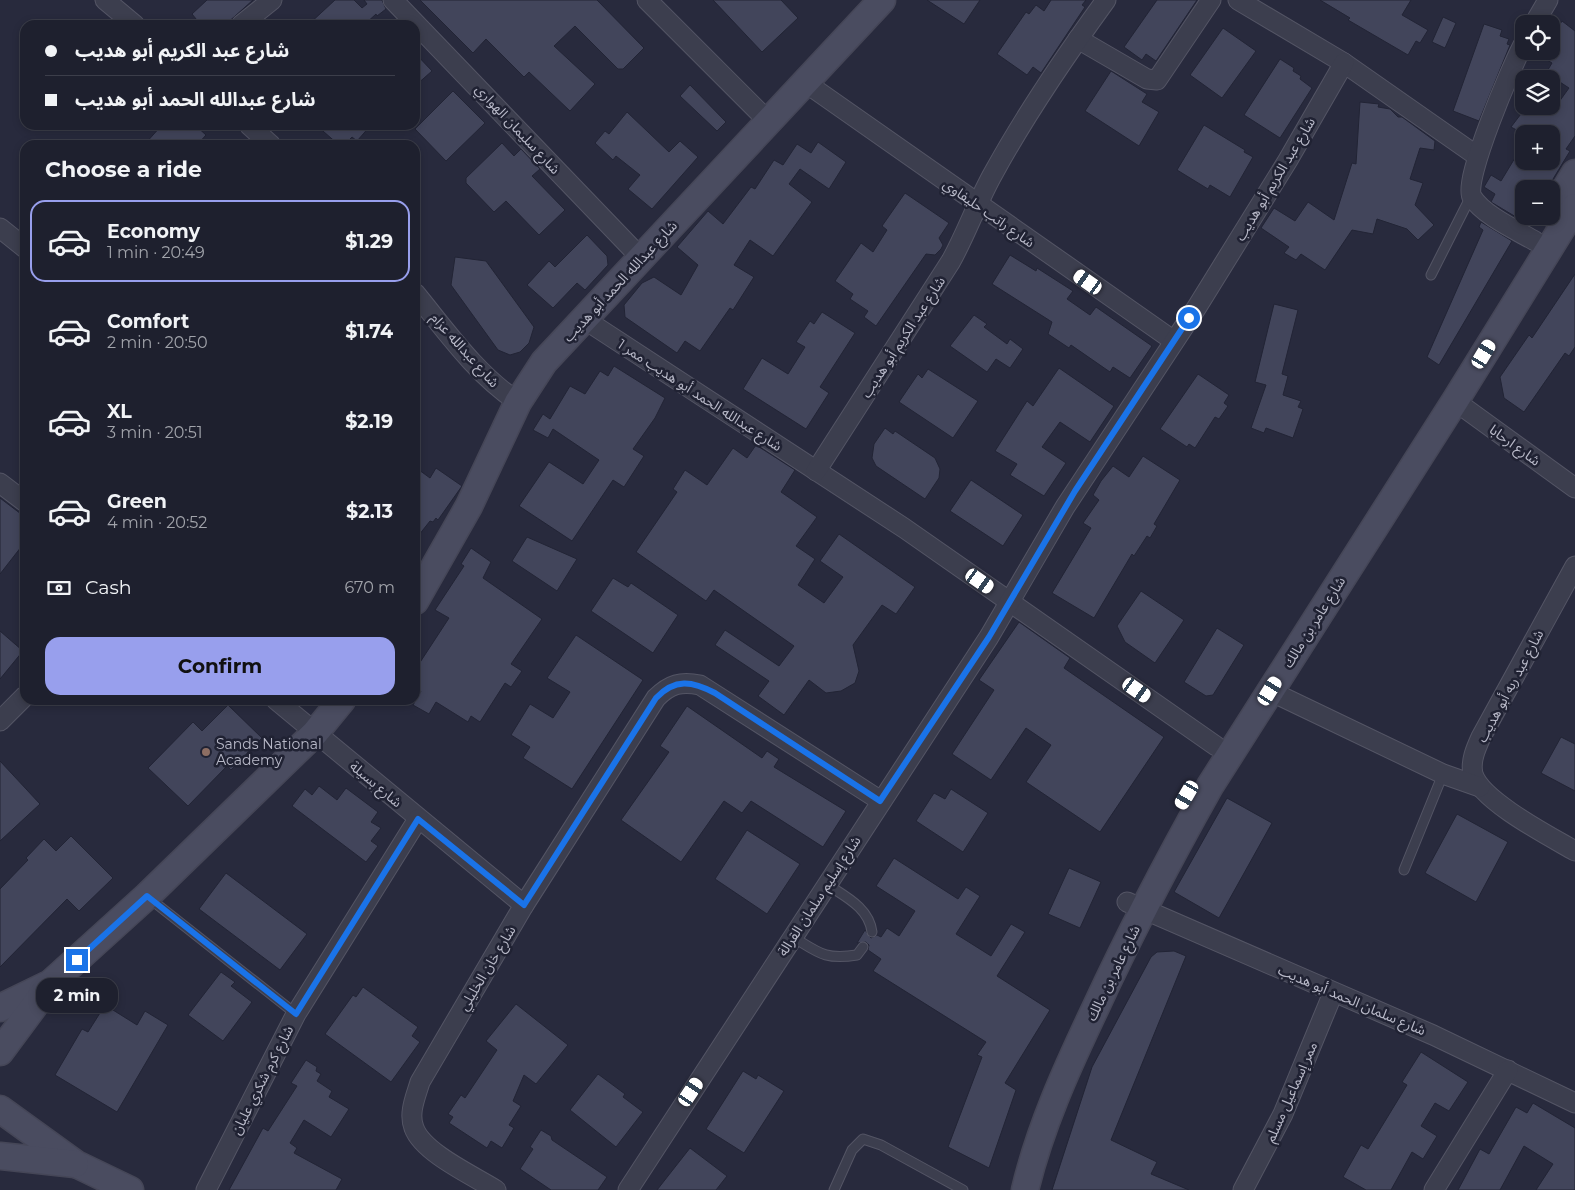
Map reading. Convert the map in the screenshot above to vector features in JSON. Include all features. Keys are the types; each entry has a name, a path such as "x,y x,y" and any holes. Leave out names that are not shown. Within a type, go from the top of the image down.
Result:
{"street":[{"path":"105,0 129,20"},
{"path":"247,20 272,0"},
{"name":"شارع سليمان الهواري","path":"393,0 412,20"},
{"path":"646,0 769,122"},
{"name":"شارع عبدالله الحمد أبو هديب","path":"420,592 469,506 518,402 544,362 882,0"},
{"name":"شارع عبد الكريم أبو هديب","path":"816,470 951,261 967,232 978,205 1023,122 1106,0"},
{"path":"1078,39 1148,79 1157,80 1211,0"},
{"path":"1238,0 1344,63 1477,156"},
{"path":"1539,15 1548,0"},
{"name":"شارع سليمان الهواري","path":"420,28 642,258"},
{"path":"1517,60 1477,156 1469,187 1471,196 1481,207 1535,241"},
{"name":"شارع عبد الكريم أبو هديب","path":"1010,602 1065,507 1174,341 1288,160 1344,63"},
{"name":"شارع راتب حليفاوي","path":"806,83 1174,341"},
{"path":"255,130 265,140"},
{"path":"1560,198 1575,173"},
{"name":"شارع عامر بن مالك","path":"1025,1190 1037,1145 1064,1076 1122,951 1135,906 1455,402 1575,207"},
{"name":"شارع عامر بن مالك","path":"1008,1190 1023,1135 1057,1048 1135,906 1216,746 1544,225"},
{"path":"0,228 20,244"},
{"name":"شارع عبدالله عزام","path":"420,299 489,380 518,402"},
{"name":"شارع عبدالله الحمد أبو هديب ممر 1","path":"584,319 816,470"},
{"name":"شارع ارحابا","path":"1455,402 1575,488"},
{"path":"816,470 1010,602 1216,746"},
{"path":"0,483 20,498"},
{"name":"شارع عبد ربه أبو هديب","path":"1480,788 1473,774 1473,757 1481,737 1575,566"},
{"name":"شارع إسليم سلمان القرالة","path":"628,1190 792,936 828,885 880,801 1010,602"},
{"name":"شارع خان الخليلي","path":"496,1190 438,1154 423,1142 414,1128 412,1115 420,1082 524,905 656,698 674,684 685,682 700,685 880,801"},
{"path":"1270,691 1443,774 1480,788 1507,809 1575,851"},
{"path":"0,721 20,701"},
{"name":"شارع بسيلة","path":"282,705 524,905"},
{"path":"0,1052 52,982 147,896 315,733 338,705"},
{"name":"شارع كرم شكري عليان","path":"206,1190 296,1014 418,819"},
{"name":"شارع سلمان الحمد أبو هديب","path":"1135,906 1333,993 1433,1034 1575,1103"},
{"path":"0,1008 52,982"},
{"name":"ممر إسماعيل مسلم","path":"1243,1190 1283,1114 1333,993"},
{"path":"1434,1190 1508,1070"},
{"path":"0,1109 76,1164 130,1190"},
{"path":"0,1156 76,1164"}],"lane":[{"path":"1431,275 1471,196"},
{"path":"1404,870 1443,774"},
{"path":"828,885 861,908 870,920 872,932"},
{"path":"147,896 296,1014"},
{"path":"792,936 825,956 842,958 857,955 863,947"},
{"path":"834,1190 852,1150 863,1139 881,1145 963,1190"}],"building":[{"path":"207,0 253,0 231,20 197,20 192,14"},
{"path":"335,0 354,0 362,8 367,4 364,0 382,0 386,9 369,20 313,20"},
{"path":"420,0 597,0 644,48 623,69 618,69 575,26 554,46 595,84 570,111 529,72 524,77 486,39 473,53"},
{"path":"713,0 781,0 798,18 762,52"},
{"path":"927,0 980,0 964,24"},
{"path":"1051,0 1086,0 1082,5 1085,7 1041,73 1033,67 1027,75 997,54 1026,12 1029,14 1036,5 1044,11"},
{"path":"1157,0 1197,0 1156,61 1146,54 1142,60 1124,47"},
{"path":"1320,0 1411,0 1402,15 1428,30 1420,43 1416,41 1408,55 1348,20 1350,18"},
{"path":"1443,17 1456,23 1445,48 1432,42"},
{"path":"1562,21 1575,31 1575,136 1566,149 1570,151 1560,168 1560,125 1515,125 1515,129 1511,127 1520,115 1560,115 1560,100 1569,88 1560,82 1560,70 1548,70 1552,63 1547,60 1560,60 1560,24"},
{"path":"1484,24 1502,30 1500,36 1509,39 1507,44 1510,45 1479,121 1453,111"},
{"path":"1223,28 1256,51 1222,98 1190,75"},
{"path":"420,58 432,71 420,82"},
{"path":"1280,59 1294,68 1293,71 1301,76 1300,79 1312,88 1280,138 1244,115"},
{"path":"1111,71 1147,94 1142,102 1159,112 1139,146 1085,111"},
{"path":"690,85 726,122 717,131 680,96"},
{"path":"453,91 485,123 446,161 416,130 420,130 420,124"},
{"path":"1360,102 1379,104 1378,107 1390,109 1398,117 1402,117 1435,141 1434,150 1420,148 1410,179 1423,183 1415,205 1434,225 1418,240 1407,229 1377,219 1373,234 1352,230 1325,270 1301,254 1296,260 1284,253 1289,247 1261,228 1274,208 1295,221 1308,202 1334,220 1352,163 1356,164"},
{"path":"627,112 669,152 680,141 698,157 652,209 628,189 640,175 616,156 613,160 595,143 605,131 609,134"},
{"path":"1204,125 1253,157 1230,197 1210,185 1208,189 1177,170"},
{"path":"158,130 200,130 206,135 202,140 148,140"},
{"path":"322,130 367,130 358,140 352,137 349,140 333,140"},
{"path":"818,142 846,162 829,189 800,169 789,184 812,202 773,256 750,240 734,265 754,277 733,310 730,308 700,351 685,341 677,353 625,317 624,305 642,283 654,277 681,295 698,265 677,247 708,211 723,224 751,187 755,189 774,160 783,165 797,144 811,153"},
{"path":"502,143 514,156 521,149 540,169 532,176 565,210 539,235 506,201 494,212 466,183 466,178"},
{"path":"1515,158 1515,170 1558,170 1552,180 1515,180 1515,216 1491,202 1495,194 1484,187 1491,175 1501,181"},
{"path":"905,193 949,223 939,238 943,245 941,249 935,255 926,254 876,326 864,317 868,311 850,299 853,294 835,281 861,243 873,252 887,230 882,226"},
{"path":"1481,222 1512,241 1439,365 1427,357 1483,230 1479,227"},
{"path":"587,235 607,256 608,265 585,290 577,283 553,308 527,285 549,261 555,267"},
{"path":"1010,255 1036,271 1037,268 1073,291 1067,299 1090,315 1096,307 1152,346 1130,378 1113,367 1110,372 1071,345 1069,348 1048,334 1052,322 992,284"},
{"path":"455,257 486,261 534,327 529,343 520,352 510,355 498,350 451,285"},
{"path":"1575,274 1575,347 1569,356 1565,353 1524,412 1504,398 1500,377 1529,335 1532,338"},
{"path":"1274,304 1298,310 1282,374 1288,376 1283,395 1301,401 1298,407 1303,409 1293,438 1266,428 1264,433 1251,428 1266,385 1255,382"},
{"path":"822,312 855,333 820,387 829,393 806,429 743,389 762,358 788,374 805,347 796,342 810,321 814,324"},
{"path":"974,315 987,324 984,327 1007,344 1010,339 1023,349 1010,368 996,359 987,372 950,346"},
{"path":"614,366 665,398 655,418 633,449 644,456 624,487 613,480 572,541 519,506 549,462 583,484 599,460 553,429 548,438 533,430 543,414 550,419 570,386 585,394 600,371 608,376"},
{"path":"1059,368 1114,406 1090,442 1060,422 1042,447 1066,463 1044,496 1010,475 1017,464 995,451 1027,401 1033,406"},
{"path":"928,369 978,401 953,438 899,402 918,374 922,378"},
{"path":"1198,374 1229,395 1224,403 1228,406 1219,419 1215,417 1195,448 1189,444 1187,447 1160,429"},
{"path":"885,428 893,434 895,431 935,458 940,469 939,478 925,499 876,466 872,458 874,444"},
{"path":"756,445 795,470 781,492 817,517 796,546 815,559 798,585 824,603 843,577 820,561 839,534 915,587 896,614 882,605 853,645 859,671 855,683 841,691 826,693 809,680 784,715 758,696 769,681 715,645 725,630 779,666 794,646 714,590 706,601 636,552 677,492 673,489 685,470 707,485 733,448 747,458"},
{"path":"1143,456 1180,480 1154,524 1157,526 1150,538 1147,536 1134,556 1132,554 1094,618 1052,593 1091,528 1083,523 1099,500 1093,495 1101,481 1113,466 1129,477"},
{"path":"436,468 462,486 438,520 436,518 433,522 430,521 420,534 420,471 430,478"},
{"path":"971,480 1023,515 1003,546 950,511"},
{"path":"0,498 20,513 20,548 0,574"},
{"path":"527,537 577,559 557,591 512,561"},
{"path":"471,548 491,562 483,578 542,619 511,664 522,671 511,687 505,683 480,722 471,716 468,722 436,702 429,714 413,705 420,705 420,662 449,618 435,610 464,566 461,564"},
{"path":"613,578 628,587 631,583 678,615 653,653 591,611"},
{"path":"1141,591 1184,620 1155,663 1125,642 1117,626"},
{"path":"1019,622 1070,658 1064,668 1164,737 1100,832 1026,782 1051,745 1026,728 991,780 952,754 994,690 979,680"},
{"path":"1217,628 1244,645 1213,695 1206,696 1184,682"},
{"path":"0,631 20,648 20,655 0,679"},
{"path":"576,635 643,680 572,789 523,758 530,747 511,735 530,704 553,718 570,692 547,678"},
{"name":"Sands National Academy","path":"228,705 262,738 231,770 227,766 188,806 148,768 193,722 202,731"},
{"path":"687,706 762,758 767,751 779,759 774,767 846,811 823,847 751,801 742,813 724,801 681,862 621,820 669,752 660,746"},
{"path":"1561,737 1575,744 1575,791 1541,773"},
{"path":"0,761 40,804 0,841"},
{"path":"319,786 337,800 346,788 378,812 371,822 381,828 371,841 378,846 366,862 292,806 305,789 312,795"},
{"path":"951,789 988,813 963,852 916,821 934,793 945,799"},
{"path":"1227,798 1272,823 1219,918 1174,892"},
{"path":"1457,814 1508,842 1476,902 1425,873"},
{"path":"747,830 800,864 767,914 715,879"},
{"path":"71,836 113,878 79,911 67,899 0,967 0,889 28,860 26,858 44,839 56,851"},
{"path":"894,858 958,899 966,887 980,896 956,934 991,956 1011,924 1025,932 997,976 1050,1010 1005,1083 1016,1090 989,1168 948,1147 982,1057 977,1055 986,1042 873,971 881,959 868,950 869,945 866,942 857,943 865,930 871,938 877,935 881,937 887,928 899,936 915,911 876,886"},
{"path":"1069,868 1101,882 1080,928 1048,914"},
{"path":"226,873 307,934 280,970 199,909"},
{"path":"1174,951 1186,956 1111,1140 1157,1162 1151,1174 1189,1190 1052,1190 1092,1067 1151,957 1157,952"},
{"path":"221,972 235,982 231,986 252,1002 223,1041 188,1015"},
{"path":"363,987 418,1027 412,1036 420,1042 391,1082 325,1034 353,995 356,997"},
{"path":"516,1004 568,1045 536,1084 524,1075 513,1101 521,1106 509,1125 514,1128 502,1148 491,1141 487,1148 449,1123 453,1117 448,1114 461,1095 465,1098 497,1050 486,1041"},
{"path":"105,1005 137,1025 145,1011 168,1025 117,1112 55,1075 82,1029 88,1032"},
{"path":"1421,1052 1468,1082 1449,1111 1435,1103 1421,1126 1437,1136 1423,1159 1412,1152 1391,1190 1366,1190 1343,1177 1361,1145 1368,1149 1407,1085 1402,1082"},
{"path":"306,1060 317,1067 316,1071 321,1074 317,1081 332,1091 329,1097 349,1109 331,1137 304,1120 290,1143 297,1148 294,1153 342,1179 336,1190 229,1190 263,1128 268,1131 297,1086 291,1083"},
{"path":"743,1071 756,1079 758,1075 784,1091 744,1153 706,1129"},
{"path":"598,1074 625,1094 623,1097 643,1112 616,1147 570,1110"},
{"path":"1533,1103 1575,1128 1575,1190 1536,1190 1553,1164 1524,1146 1500,1190 1458,1190 1480,1149 1489,1154 1516,1107 1527,1113"},
{"path":"541,1130 551,1136 552,1140 607,1177 598,1190 551,1190 520,1169 533,1149 530,1147"},
{"path":"690,1148 727,1176 716,1190 657,1190"}],"place":[{"name":"Sands National Academy","path":"206,752"}],"route":[{"path":"77,960 147,896 296,1014 376,883 418,819 524,905 656,698 674,684 685,682 700,685 715,693 880,801 989,637 1075,491 1189,318"}]}
